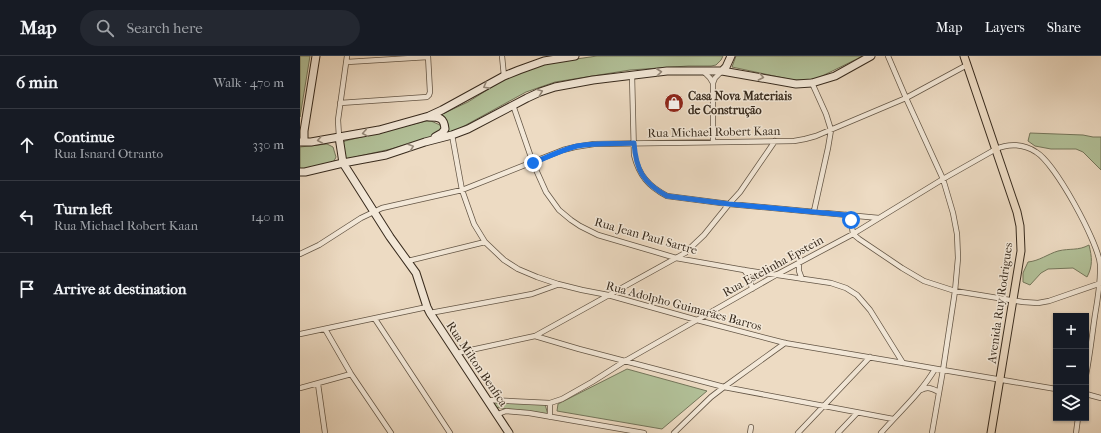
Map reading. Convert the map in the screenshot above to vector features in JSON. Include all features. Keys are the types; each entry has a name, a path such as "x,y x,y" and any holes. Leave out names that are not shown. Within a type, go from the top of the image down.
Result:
{"main road":[{"path":"316,56 302,142 311,142 379,130 429,116 504,76 533,64 575,56"},
{"path":"722,71 731,56"},
{"path":"300,172 386,155 452,135 468,129 540,92 555,87 593,80 667,71 722,71 796,84 812,83 835,76 871,56"},
{"name":"Avenida Ruy Rodrigues","path":"965,56 1013,199 1020,226 1020,252 991,433"},
{"path":"425,142 442,133 445,129 444,122 441,119 438,117 429,116"},
{"path":"339,137 343,163"},
{"path":"350,173 349,169 355,160"},
{"name":"Rua Milton Benfica","path":"343,163 390,237 416,272 429,310 509,433"}],"street":[{"path":"339,137 338,120 340,103 347,59 428,56 430,95 426,97 340,103"},
{"path":"502,56 504,76"},
{"path":"888,56 943,179 953,212 957,234 958,258 955,291 932,433"},
{"name":"Rua Michael Robert Kaan","path":"300,254 319,245 374,211 394,204 462,190 563,150 594,144 794,141 805,139 831,130 906,98 967,65"},
{"path":"702,71 708,75 713,84"},
{"path":"713,142 713,84 715,78 722,71"},
{"path":"632,75 634,154 640,172 658,191 667,196 729,204 879,218"},
{"path":"812,83 826,114 831,130 814,211"},
{"name":"Rua Jean Paul Sartre","path":"513,105 533,163 546,192 560,210 580,226 598,235 676,258 838,284 857,295 870,310 903,362"},
{"name":"Rua Adolpho Guimarães Barros","path":"452,135 462,190 474,224 484,242 504,260 518,269 558,284 608,295 696,320 786,343 1053,388"},
{"path":"457,353 535,336 690,249 704,235 740,192 775,141"},
{"name":"Rua Estelinha Epstein","path":"487,400 550,403 562,399 696,320 853,234 943,179 996,149 1009,145 1025,147 1036,151 1044,158 1077,209 1090,233 1099,256 1101,283 1089,357"},
{"path":"846,215 851,220 853,234 874,250 924,281 955,291 1038,303 1049,301 1101,283"},
{"path":"408,261 484,242"},
{"path":"799,263 799,271 802,279"},
{"path":"744,270 750,278 752,289"},
{"path":"300,334 375,319 532,294 558,284"},
{"path":"375,319 450,433"},
{"path":"325,329 352,374 391,433"},
{"path":"535,336 724,387 893,419"},
{"path":"674,433 724,387 786,343"},
{"path":"798,433 870,357"},
{"path":"881,433 920,391 929,380 935,369"},
{"path":"300,388 352,374"},
{"path":"318,384 325,433"},
{"path":"920,391 932,388 939,392"},
{"path":"1089,395 1101,398"},
{"path":"550,403 550,417"},
{"path":"498,414 506,411 529,412 644,433"},
{"path":"838,433 857,413"},
{"path":"1076,433 1078,421"},
{"path":"750,433 751,427"}],"green space":[{"path":"300,56 310,56 300,117"},
{"path":"597,56 723,56 716,65 711,66 630,70 555,82 526,92 455,131 447,133 447,123 440,115 468,102 503,80 542,64"},
{"path":"736,56 863,56 818,78 793,80 732,67"},
{"path":"431,121 440,125 442,129 438,135 391,149 346,159 341,145 345,141"},
{"path":"1030,133 1101,137 1101,170 1083,152 1076,149 1051,149 1035,146 1028,141"},
{"path":"327,144 333,147 336,157 334,161 300,170 300,147"},
{"path":"1089,245 1091,261 1087,277 1073,268 1048,269 1041,273 1030,285 1023,282 1023,273 1028,262 1058,251 1081,248"},
{"path":"627,369 707,391 662,429 557,411 558,404"},
{"path":"493,401 545,404 548,415 494,407"}],"place":[{"name":"Casa Nova Materiais de Construção","path":"674,103"}],"route":[{"path":"533,163 563,150 576,147 594,144 634,143 634,154 640,172 651,185 667,196 729,204 846,215 851,220"}]}
